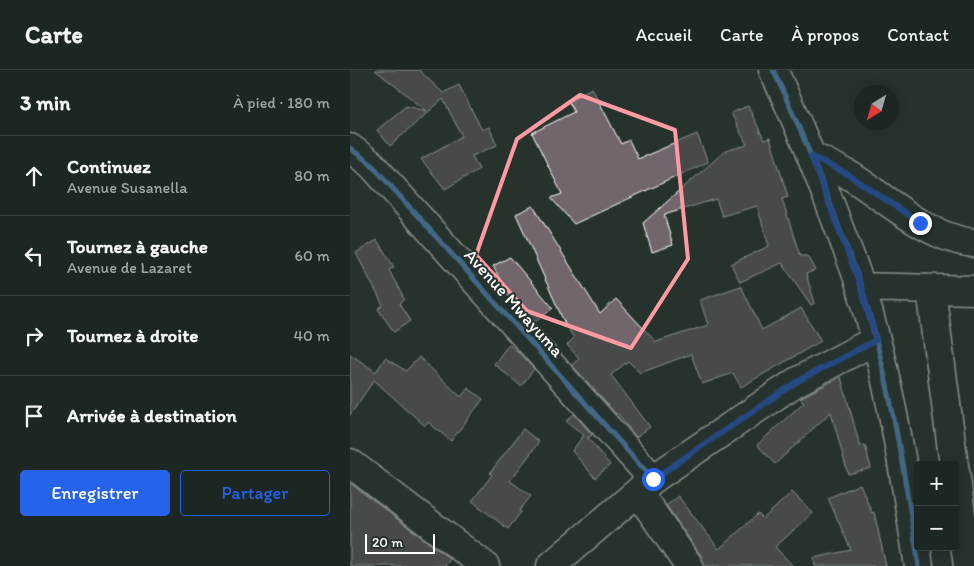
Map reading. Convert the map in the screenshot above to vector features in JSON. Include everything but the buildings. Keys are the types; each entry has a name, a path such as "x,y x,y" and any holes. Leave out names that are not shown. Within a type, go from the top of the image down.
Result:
{"street":[{"path":"773,70 794,112 861,287 876,340 902,460 919,566"},
{"name":"Avenue Mwayuma","path":"350,148 371,164 646,486 689,566"},
{"path":"811,156 849,175 920,223 961,242 974,243"},
{"path":"861,287 974,290"},
{"path":"931,289 953,461"},
{"path":"551,566 646,486 796,382 876,340"},
{"path":"350,463 485,566"},
{"path":"959,500 968,566"}],"highlighted area":[{"path":"580,95 675,130 688,259 631,348 527,311 476,255 517,139"}],"cycle path":[{"path":"773,70 798,124 828,198 855,270 871,322 895,426 919,566"},
{"path":"350,148 371,164 653,479"}],"route":[{"path":"653,479 796,382 876,340 861,287 811,156 849,175 920,223"}]}
